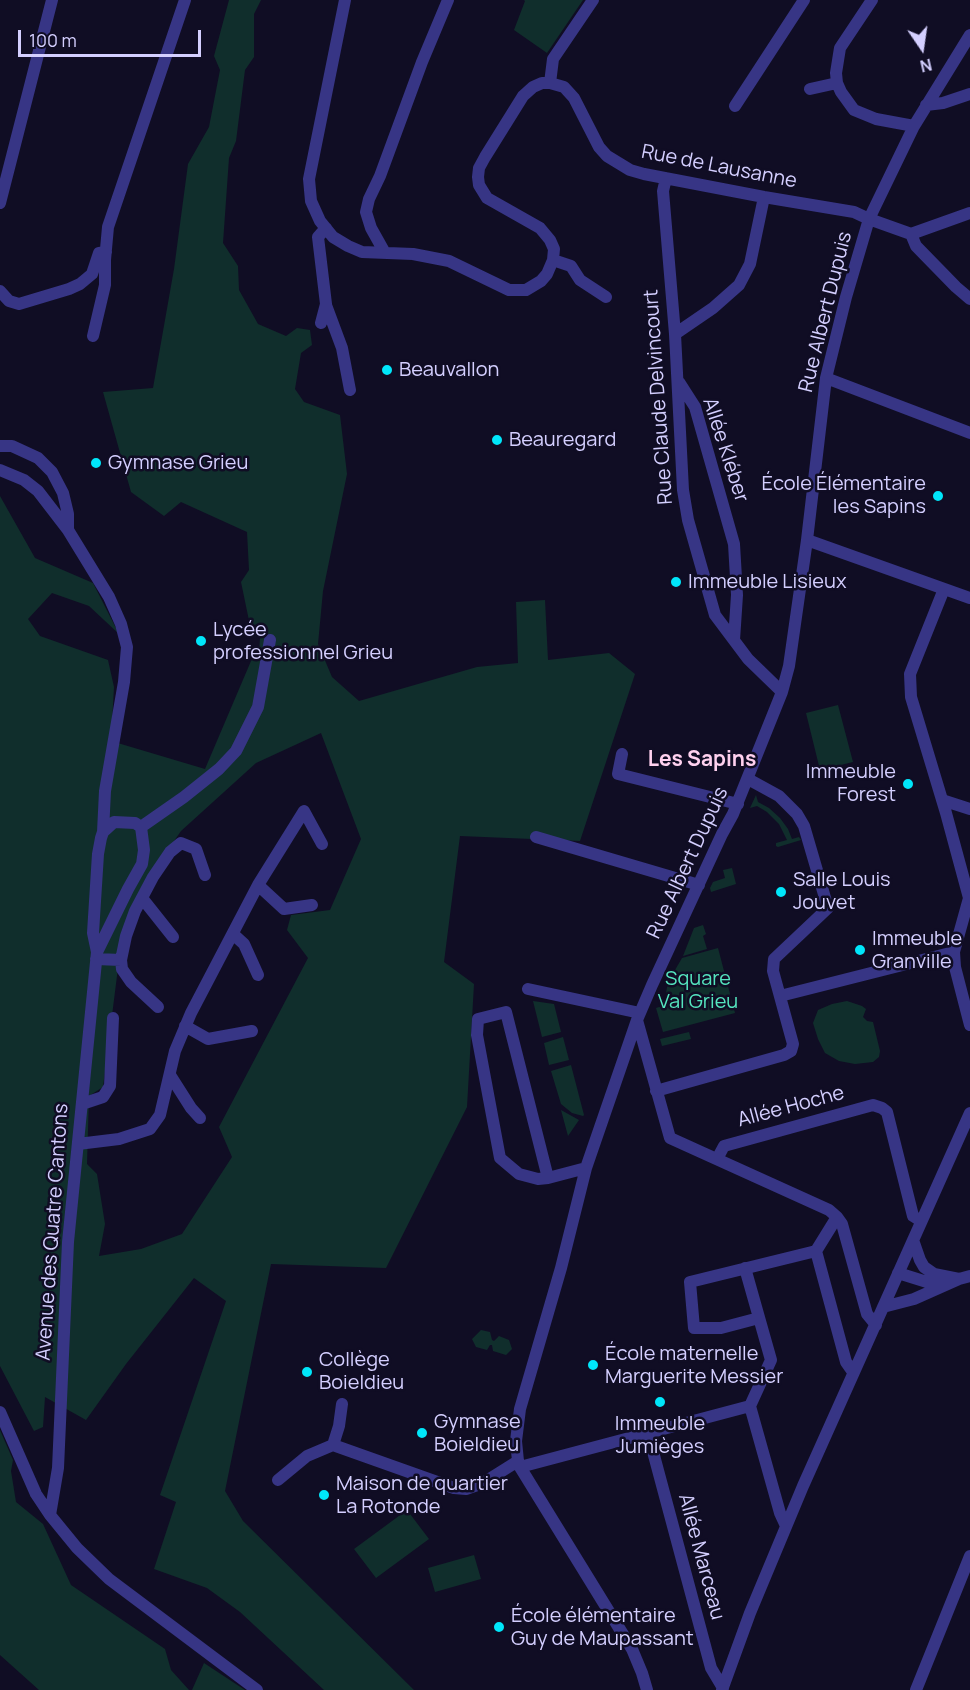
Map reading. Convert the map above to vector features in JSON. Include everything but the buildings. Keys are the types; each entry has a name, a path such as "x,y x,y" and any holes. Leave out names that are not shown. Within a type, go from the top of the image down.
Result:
{"street":[{"path":"0,203 52,0"},
{"path":"93,336 105,285 108,227 185,0"},
{"path":"345,0 309,179 309,192 320,221 333,237 362,252 423,256 449,261 499,286 518,291 526,290 541,281 553,260 554,249 540,228 487,198 479,185 479,168 523,96 533,87 542,83 550,83 553,59 593,0"},
{"path":"385,253 371,228 366,212 369,199 448,0"},
{"path":"735,106 804,0"},
{"path":"872,0 840,48 836,73 837,83 841,93 854,110 876,119 914,126"},
{"name":"Rue Albert Dupuis","path":"647,1690 632,1649 519,1464 516,1441 520,1409 561,1268 586,1168 639,1016 738,804 782,692 789,666 807,540 826,378 846,297 869,219 914,126 970,35"},
{"name":"Rue de Lausanne","path":"550,83 564,87 574,98 599,147 608,156 630,170 764,197 854,212 911,234"},
{"path":"810,89 837,83"},
{"path":"926,105 943,103 970,94"},
{"name":"Rue Claude Delvincourt","path":"666,178 663,191 675,334 683,490 688,520 715,615 748,659 782,692"},
{"path":"675,334 713,308 739,285 750,264 764,197"},
{"path":"970,213 911,234 916,246 970,299"},
{"path":"326,228 318,237 326,304 342,348 350,390"},
{"path":"0,291 9,301 19,304 69,289 80,284 92,274 99,253 106,252"},
{"path":"553,260 571,266 580,280 606,297"},
{"path":"321,323 326,304"},
{"path":"826,378 970,433"},
{"name":"Allée Kléber","path":"678,380 695,407 734,544 737,595 734,640"},
{"path":"0,446 12,446 38,458 52,472 63,493 68,514 68,530"},
{"name":"Avenue des Quatre Cantons","path":"0,470 24,480 38,491 68,530 109,597 121,624 127,647 124,682 105,791 104,832 98,854 93,933 96,956 68,1242 58,1468 50,1515"},
{"path":"807,540 970,598"},
{"path":"944,589 910,674 912,697 969,898 954,952 955,968 970,1025"},
{"path":"104,832 114,822 135,823 141,827 184,797 219,769 236,751 258,707 270,640"},
{"path":"622,754 618,774 738,804"},
{"path":"656,1090 784,1055 791,1051 793,1044 773,971 774,959 828,908 804,826 797,814 779,796 748,779"},
{"path":"942,800 970,809"},
{"path":"78,1144 119,1139 150,1129 160,1115 175,1051 185,1026 258,885 303,811 322,844"},
{"name":"Avenue des Quatre Cantons","path":"96,956 142,864 144,850 141,827"},
{"path":"536,837 699,885"},
{"path":"158,1007 131,982 122,969 121,960 126,936 135,911 153,877 170,852 181,843 196,849 205,875"},
{"path":"258,885 284,909 312,905"},
{"path":"142,898 173,937"},
{"path":"232,934 244,944 258,975"},
{"path":"780,996 954,952"},
{"path":"96,956 121,960"},
{"path":"528,989 639,1016 670,1138 829,1210 837,1217 842,1224 867,1314 876,1325"},
{"path":"548,1178 506,1012 478,1019 477,1035 500,1158 519,1174 538,1179 548,1178 586,1168"},
{"path":"82,1104 103,1097 110,1086 113,1018"},
{"path":"185,1026 208,1038 252,1031"},
{"path":"170,1075 200,1118"},
{"name":"Allée Hoche","path":"717,1159 724,1146 873,1105 887,1112 913,1216 921,1221"},
{"path":"722,1689 750,1613 786,1527 970,1113"},
{"path":"759,1318 721,1329 694,1328 690,1282 816,1251 837,1217"},
{"path":"913,1240 924,1268 934,1274 964,1277"},
{"path":"816,1251 846,1362 853,1372"},
{"path":"745,1268 771,1360 750,1406 786,1527"},
{"path":"898,1273 930,1283 964,1277"},
{"path":"883,1307 914,1299 964,1277"},
{"path":"333,1444 339,1426 342,1404"},
{"path":"278,1480 307,1456 333,1444 454,1488 466,1489 483,1483 519,1464 750,1406"},
{"path":"0,1412 36,1494 77,1548 109,1579 257,1690"},
{"name":"Allée Marceau","path":"648,1433 711,1668 722,1689"},
{"path":"916,1690 970,1556"}],"green space":[{"path":"229,0 261,0 254,14 254,57 245,70 236,141 229,158 223,243 238,266 239,290 258,324 286,336 297,328 310,330 312,345 301,353 295,389 304,402 340,415 347,474 323,591 318,644 332,677 359,701 477,667 518,663 516,602 545,600 548,660 609,653 635,674 580,841 460,836 444,962 474,984 467,1107 386,1268 271,1264 225,1491 243,1521 414,1690 324,1690 240,1612 207,1588 154,1569 176,1502 160,1495 226,1301 194,1278 126,1364 86,1420 45,1397 43,1427 34,1431 0,1366 0,496 35,558 93,583 119,634 89,606 52,593 28,619 40,636 108,660 114,687 111,741 205,769 251,661 259,653 260,638 252,635 241,582 249,570 247,532 181,502 164,516 131,492 103,392 153,388 174,269 188,164 209,127 220,70 214,56","holes":["321,733 361,839 330,910 291,915 287,930 308,958 219,1127 232,1157 182,1234 141,1249 99,1256 105,1224 97,1174 87,1164 89,1096 103,1087 120,952 140,890 181,831 256,763"]},
{"path":"524,0 583,0 547,53 514,30"},
{"path":"838,705 853,762 820,770 806,713"},
{"path":"756,795 758,802 780,818 792,839 799,837 801,840 776,846 776,843 787,840 779,824 767,812 757,806 750,808"},
{"path":"732,868 736,884 711,892 713,882 725,878 723,870"},
{"path":"703,925 706,934 703,936 707,949 683,956 694,928"},
{"name":"Square Val Grieu","path":"718,948 735,1013 663,1032 656,1008 669,1004 666,993 668,982 682,958"},
{"path":"533,1001 554,1004 561,1032 542,1037"},
{"path":"847,1001 866,1009 863,1017 873,1022 880,1051 879,1057 873,1062 855,1064 839,1061 825,1053 818,1039 813,1023 818,1010"},
{"path":"689,1032 691,1039 662,1046 660,1039"},
{"path":"563,1037 569,1060 549,1065 544,1043"},
{"path":"571,1065 583,1116 572,1113 561,1104 551,1071"},
{"path":"561,1110 579,1120 568,1136"},
{"path":"481,1330 490,1332 494,1341 499,1336 509,1340 512,1349 506,1355 493,1351 492,1345 487,1350 476,1347 472,1339"},
{"path":"0,1430 13,1460 11,1471 16,1502 43,1524 71,1585 165,1649 171,1670 189,1690 39,1690 0,1655"},
{"path":"407,1510 429,1539 376,1578 354,1549"},
{"path":"474,1555 481,1579 435,1592 428,1568"},
{"path":"204,1663 245,1690 192,1690"}],"place":[{"name":"Beauvallon","path":"387,370"},
{"name":"Beauregard","path":"497,440"},
{"name":"Gymnase Grieu","path":"96,463"},
{"name":"École Élémentaire les Sapins","path":"938,496"},
{"name":"Immeuble Lisieux","path":"676,582"},
{"name":"Lycée professionnel Grieu","path":"201,641"},
{"name":"Immeuble Forest","path":"908,784"},
{"name":"Salle Louis Jouvet","path":"781,892"},
{"name":"Immeuble Granville","path":"860,950"},
{"name":"École maternelle Marguerite Messier","path":"593,1365"},
{"name":"Collège Boieldieu","path":"307,1372"},
{"name":"Immeuble Jumièges","path":"660,1402"},
{"name":"Gymnase Boieldieu","path":"422,1433"},
{"name":"Maison de quartier La Rotonde","path":"324,1495"},
{"name":"École élémentaire Guy de Maupassant","path":"499,1627"}],"district":[{"name":"Les Sapins","path":"702,760"}]}
